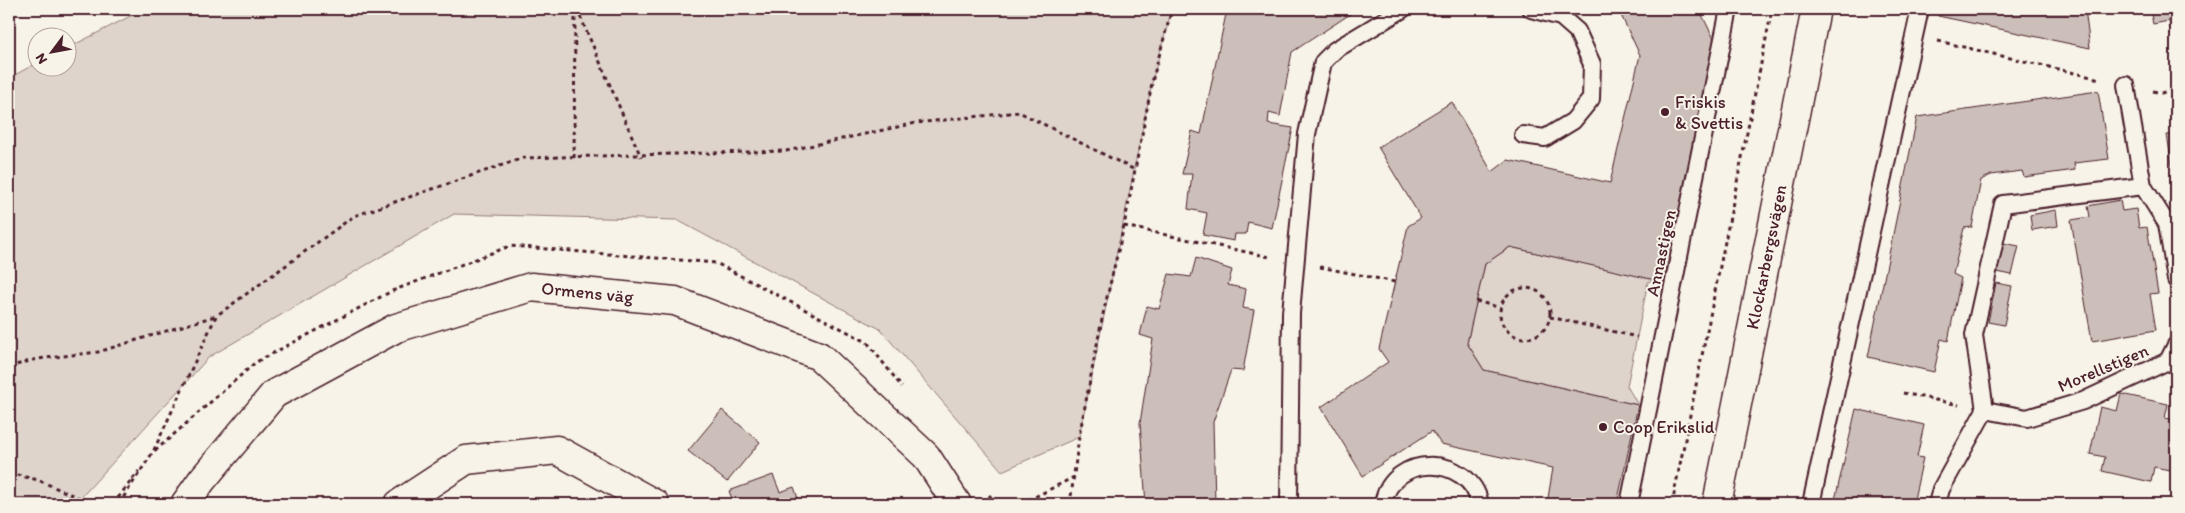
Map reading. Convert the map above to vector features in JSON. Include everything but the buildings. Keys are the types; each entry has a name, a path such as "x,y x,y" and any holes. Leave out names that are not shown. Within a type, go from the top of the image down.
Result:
{"street":[{"name":"Klockarbergsvägen","path":"1717,504 1816,9"},
{"name":"Ormens väg","path":"185,504 202,480 274,394 396,328 531,287 674,301 819,356 926,456 957,504"},
{"path":"399,504 466,460 557,450 655,504"}],"lane":[{"path":"1289,504 1291,313 1307,134 1323,62 1335,50 1403,9"},
{"path":"1524,135 1544,138 1574,121 1591,99 1592,64 1577,31 1561,17 1531,9"},
{"name":"Annastigen","path":"1629,504 1729,9"},
{"path":"1810,504 1920,9"},
{"path":"2126,85 2143,186 2167,224 2176,280"},
{"path":"1937,504 1941,489 1985,410 1974,335 2003,204 2143,186"},
{"path":"2172,364 2176,344"},
{"name":"Morellstigen","path":"1985,410 2027,418 2083,401 2172,364"},
{"path":"1384,504 1387,493 1400,476 1408,470 1428,465 1439,465 1463,475 1475,490 1480,504"}],"path":[{"path":"576,9 641,157"},
{"path":"574,158 576,9"},
{"path":"1070,504 1103,314 1124,226 1153,78 1172,9"},
{"path":"1672,504 1772,9"},
{"path":"1915,36 2161,93 2176,89"},
{"path":"9,367 37,359 98,352 216,316 354,216 523,158 641,157 786,151 916,124 1019,112 1135,170"},
{"path":"1124,226 1395,282"},
{"path":"113,504 153,452 256,362 392,290 510,246 716,263 867,342 903,388"},
{"path":"1527,288 1536,290 1545,297 1549,305 1550,317 1546,326 1537,335 1529,337 1518,336 1504,325 1500,317 1501,308 1510,293 1527,288"},
{"path":"1476,301 1501,308"},
{"path":"119,504 153,452 216,316"},
{"path":"1550,317 1637,337"},
{"path":"1903,393 1985,410"},
{"path":"9,473 38,480 92,504"},
{"path":"1021,504 1074,477"},
{"path":"985,490 996,504"}],"shaded area":[{"path":"144,9 1172,9 1153,78 1079,437 1002,471 880,329 677,220 454,214 209,357 75,504 9,504 9,78 28,68 28,78 78,78 78,43"},
{"path":"1510,247 1656,279 1648,282 1627,386 1638,405 1484,370 1467,343 1485,264"}],"place":[{"name":"Friskis & Svettis","path":"1665,112"},
{"name":"Coop Erikslid","path":"1603,427"}]}
